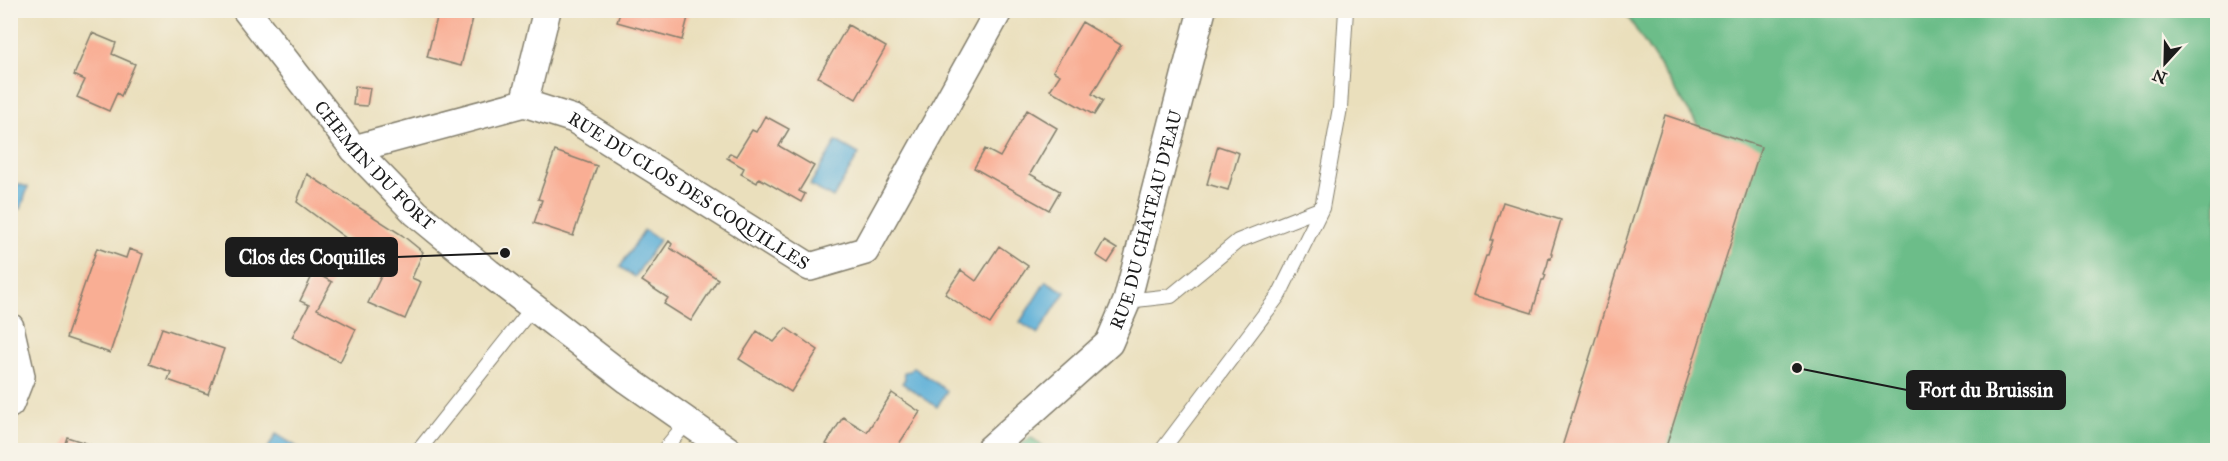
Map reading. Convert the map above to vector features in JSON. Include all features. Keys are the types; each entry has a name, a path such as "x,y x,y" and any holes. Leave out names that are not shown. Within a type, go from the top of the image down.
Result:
{"street":[{"name":"CHEMIN DU FORT","path":"246,10 354,149 416,213 628,381 728,450"},
{"path":"354,149 524,103 547,10"},
{"name":"RUE DU CLOS DES COQUILLES","path":"524,103 574,119 810,267 865,251 999,10"},
{"name":"RUE DU CHÂTEAU D'EAU","path":"989,450 1109,343 1127,301 1202,10"},
{"path":"10,327 21,375 10,404"}],"lane":[{"path":"1162,450 1279,295 1322,208 1340,108 1346,10"},
{"path":"1127,301 1170,296 1238,241 1322,208"},
{"path":"419,450 533,307"},
{"path":"664,450 687,422"}],"green space":[{"path":"1624,11 2217,11 2217,450 1623,450 1650,435 1713,149"},
{"path":"1031,437 1047,450 1014,450"}],"water":[{"path":"836,141 859,154 833,198 810,185"},
{"path":"11,182 28,187 21,209 11,206"},
{"path":"644,230 659,240 635,277 620,267"},
{"path":"1046,281 1065,292 1038,334 1020,322"},
{"path":"913,367 947,391 937,407 902,383 905,379 904,372 910,371"},
{"path":"276,434 302,450 267,450"}],"building":[{"path":"439,10 475,10 461,66 427,57"},
{"path":"621,10 690,10 682,40 617,22"},
{"path":"1082,22 1121,45 1092,94 1103,101 1094,115 1050,90 1060,75 1053,71"},
{"path":"848,25 886,47 856,99 818,77"},
{"path":"92,33 116,43 112,54 135,64 121,96 117,93 109,111 77,97 85,80 74,75"},
{"path":"355,86 370,88 367,106 353,105"},
{"path":"1027,110 1057,128 1030,174 1060,191 1049,210 974,168 985,149 1000,157"},
{"path":"1665,115 1761,147 1665,450 1561,450"},
{"path":"765,116 789,129 779,146 814,166 799,191 805,194 801,202 759,178 757,183 741,174 744,168 727,158 730,153 736,156 752,130 756,132"},
{"path":"1218,146 1239,153 1228,190 1207,184"},
{"path":"555,151 597,166 573,236 534,223 542,200 538,199"},
{"path":"307,174 402,235 423,252 412,278 421,282 405,319 368,303 388,262 362,250 297,202"},
{"path":"1503,202 1561,220 1551,259 1549,258 1544,274 1546,275 1542,280 1532,313 1473,295 1486,256 1488,256"},
{"path":"669,241 672,244 670,248 718,279 691,321 664,304 668,298 642,281"},
{"path":"1104,241 1117,249 1108,263 1096,255"},
{"path":"999,246 1028,266 990,324 945,294 961,270 976,281"},
{"path":"97,248 126,258 129,249 143,254 110,353 66,338"},
{"path":"314,272 332,282 317,309 356,329 340,362 292,337 309,305 300,301"},
{"path":"162,328 224,349 208,394 168,380 171,372 149,364"},
{"path":"786,328 818,350 791,392 739,359 757,331 774,342"},
{"path":"892,393 920,412 895,450 836,450 826,444 843,417 867,432"},
{"path":"67,437 98,447 107,450 63,450"}],"place":[{"name":"Clos des Coquilles","path":"505,253"},
{"name":"Fort du Bruissin","path":"1797,368"}]}
